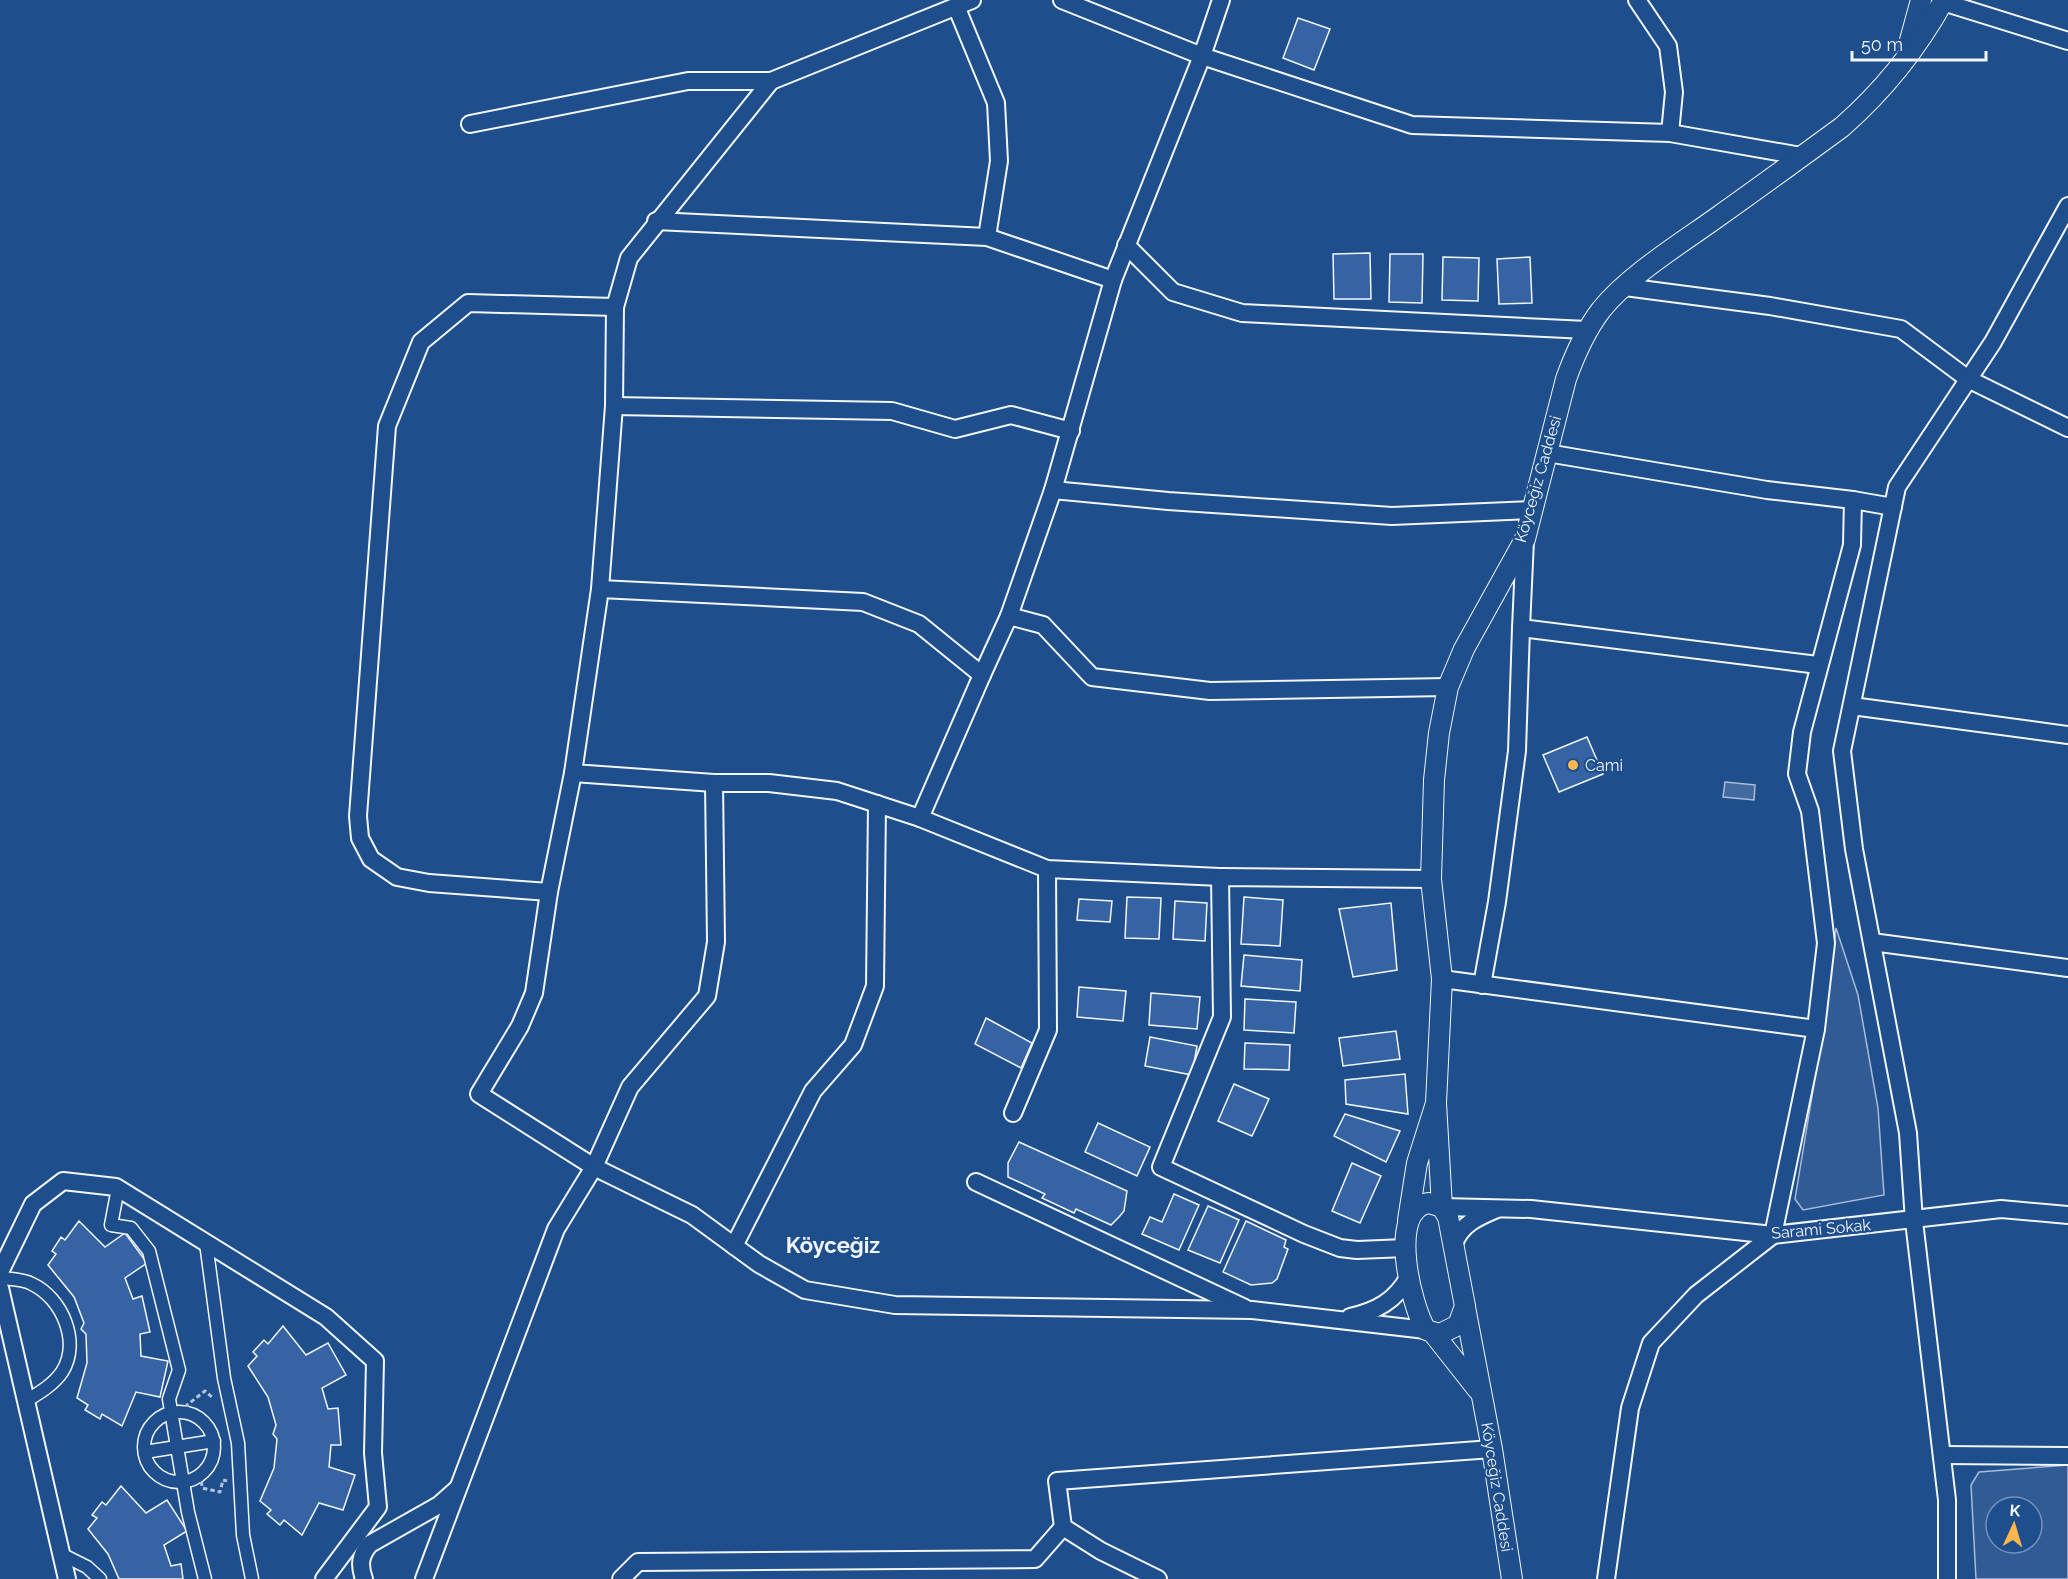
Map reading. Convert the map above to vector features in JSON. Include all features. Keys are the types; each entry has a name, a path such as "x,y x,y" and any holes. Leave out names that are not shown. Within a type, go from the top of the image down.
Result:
{"street":[{"path":"1062,0 1202,56 1412,125 1670,133 1801,156"},
{"path":"920,818 1009,616 1053,490 1113,280 1202,56 1221,0"},
{"path":"1637,0 1668,46 1674,92 1670,133"},
{"name":"Köyceğiz Caddesi","path":"1902,61 1921,0"},
{"path":"1944,1 2068,41"},
{"name":"Köyceğiz Caddesi","path":"1512,1579 1492,1449 1454,1244 1448,1217 1442,1207 1437,1103 1442,980 1431,879 1434,780 1439,733 1448,687 1482,614 1525,539 1566,379 1587,330 1603,308 1660,258 1863,109 1902,61 1944,1"},
{"path":"470,124 688,81 771,81 964,3 996,103 999,161 987,237"},
{"path":"771,81 656,221 629,258 615,307 614,406 600,589 573,773 549,892 534,993 520,1026 479,1094 594,1167 692,1215 759,1264 806,1290 895,1305 1252,1310 1340,1319 1440,1334 1454,1329 1465,1306"},
{"path":"1947,1579 1947,1500 1914,1221 1908,1133 1854,849 1842,751 1897,487 1993,342 2068,206"},
{"path":"656,221 987,237 1113,280"},
{"path":"1126,245 1173,292 1242,313 1587,330"},
{"path":"1625,287 1770,306 1901,329 1968,379 2068,428"},
{"path":"549,892 429,883 397,877 371,859 360,838 358,816 387,426 421,342 468,303 615,307"},
{"path":"614,406 892,411 955,429 1011,414 1071,431"},
{"path":"1547,453 1767,490 1893,507"},
{"path":"1053,490 1392,516 1531,510"},
{"path":"1606,1579 1630,1408 1651,1343 1696,1295 1773,1235 1816,1029 1826,944 1810,810 1797,774 1802,732 1818,665 1852,545 1853,500"},
{"path":"1482,985 1497,902 1517,751 1525,539"},
{"path":"600,589 863,602 919,624 982,675"},
{"path":"1009,616 1043,625 1092,676 1210,691 1448,687"},
{"path":"1521,628 1818,665"},
{"path":"1852,706 2068,735"},
{"path":"573,773 714,783 769,783 837,791 920,818 1047,869 1220,877 1431,879"},
{"path":"424,1579 556,1229 594,1167 630,1087 707,996 716,942 714,783"},
{"path":"734,1246 813,1091 854,1045 875,986 876,804"},
{"path":"1012,1113 1048,1030 1047,869"},
{"path":"1220,877 1222,1017 1161,1167 1304,1234 1340,1248 1357,1250 1406,1248"},
{"path":"1872,942 2068,968"},
{"path":"1442,980 1816,1029"},
{"name":"Köyceğiz Caddesi","path":"1437,1103 1417,1163 1406,1248 1409,1276 1415,1307 1429,1332 1481,1395"},
{"path":"0,1272 33,1204 63,1181 118,1188 326,1317 375,1361 373,1453 378,1507 358,1546 324,1579"},
{"path":"976,1182 1252,1310"},
{"path":"118,1188 111,1225 130,1228 149,1251 179,1370 169,1399 183,1481 205,1579"},
{"path":"1408,1220 1418,1206 1429,1203 1442,1207"},
{"name":"Sarami Sokak","path":"1442,1207 1503,1207 1773,1235 1914,1221 2001,1209 2068,1215"},
{"path":"1454,1244 1458,1233 1473,1220 1503,1207"},
{"path":"206,1243 226,1388 238,1443 243,1535 252,1579"},
{"path":"1340,1319 1362,1314 1386,1304 1402,1289 1409,1276"},
{"path":"0,1278 32,1283 55,1302 66,1324 70,1344 63,1370 47,1388 26,1401"},
{"path":"0,1288 66,1579"},
{"path":"172,1413 192,1414 210,1430 214,1441 212,1459 201,1474 183,1481 160,1476 152,1468 145,1452 146,1435 152,1425 172,1413"},
{"path":"145,1452 214,1441"},
{"path":"621,1579 638,1562 1035,1559 1063,1527 1057,1481 1492,1449"},
{"path":"1942,1455 2068,1456"},
{"path":"358,1546 379,1538 439,1505 460,1487"},
{"path":"1063,1527 1101,1551 1158,1579"},
{"path":"358,1546 364,1579"},
{"path":"61,1554 87,1567 100,1579"}],"path":[{"path":"192,1414 187,1405 205,1391 211,1399 226,1388"},
{"path":"201,1474 202,1488 220,1492 223,1480 241,1484"}],"shaded area":[{"path":"1725,782 1755,785 1754,800 1723,797"},
{"path":"1836,928 1858,995 1878,1108 1884,1195 1803,1210 1795,1199 1825,1018"},
{"path":"2068,1465 2068,1579 1976,1579 1971,1485 1979,1472"}],"building":[{"path":"1298,18 1330,29 1314,70 1283,58"},
{"path":"1370,253 1371,299 1334,299 1333,254"},
{"path":"1390,254 1423,254 1422,303 1389,302"},
{"path":"1443,257 1479,258 1478,301 1442,300"},
{"path":"1530,257 1532,303 1499,304 1497,259"},
{"name":"Cami","path":"1587,737 1603,774 1559,792 1543,755"},
{"path":"1127,897 1161,898 1159,939 1125,938"},
{"path":"1244,897 1283,900 1280,946 1241,944"},
{"path":"1079,899 1112,901 1110,922 1077,920"},
{"path":"1175,901 1207,903 1205,941 1173,939"},
{"path":"1391,903 1397,970 1353,977 1339,909"},
{"path":"1244,955 1302,960 1300,991 1241,986"},
{"path":"1079,987 1126,991 1123,1021 1077,1017"},
{"path":"1151,993 1200,997 1197,1029 1149,1025"},
{"path":"1245,999 1296,1002 1294,1033 1244,1030"},
{"path":"986,1018 1032,1043 1021,1068 975,1044"},
{"path":"1396,1031 1400,1059 1343,1066 1339,1038"},
{"path":"1150,1037 1197,1046 1192,1075 1145,1066"},
{"path":"1245,1043 1290,1045 1289,1070 1244,1069"},
{"path":"1405,1074 1408,1114 1346,1104 1345,1080"},
{"path":"1234,1084 1269,1099 1252,1136 1218,1121"},
{"path":"1345,1114 1400,1131 1386,1162 1334,1136"},
{"path":"1098,1123 1150,1147 1137,1176 1085,1152"},
{"path":"1019,1142 1127,1191 1124,1211 1111,1225 1076,1209 1074,1213 1042,1198 1045,1194 1008,1177 1008,1163"},
{"path":"1352,1163 1381,1176 1360,1223 1332,1211"},
{"path":"1174,1194 1199,1205 1179,1250 1142,1234 1150,1217 1162,1222"},
{"path":"1208,1206 1239,1220 1220,1263 1188,1250"},
{"path":"79,1221 105,1247 125,1233 147,1263 125,1278 133,1299 142,1296 150,1332 140,1334 141,1356 168,1361 160,1397 136,1392 122,1426 102,1414 100,1419 85,1410 88,1405 77,1398 87,1363 86,1334 81,1329 84,1323 74,1297 48,1265 56,1254 52,1251 61,1237 65,1240"},
{"path":"1246,1221 1286,1240 1284,1247 1288,1249 1277,1279 1272,1283 1251,1285 1223,1272"},
{"path":"283,1326 306,1355 328,1343 346,1375 322,1388 328,1409 338,1408 341,1445 331,1445 329,1467 355,1475 343,1510 319,1503 302,1535 284,1520 280,1525 267,1514 271,1510 260,1501 274,1468 277,1439 273,1434 276,1425 268,1397 248,1366 257,1356 253,1352 264,1340 268,1344"},
{"path":"121,1486 146,1513 167,1500 187,1531 164,1545 171,1566 181,1564 183,1579 119,1579 108,1554 88,1529 97,1518 92,1515 102,1502 106,1505"}],"place":[{"name":"Cami","path":"1573,765"}],"district":[{"name":"Köyceğiz","path":"833,1245"}]}
